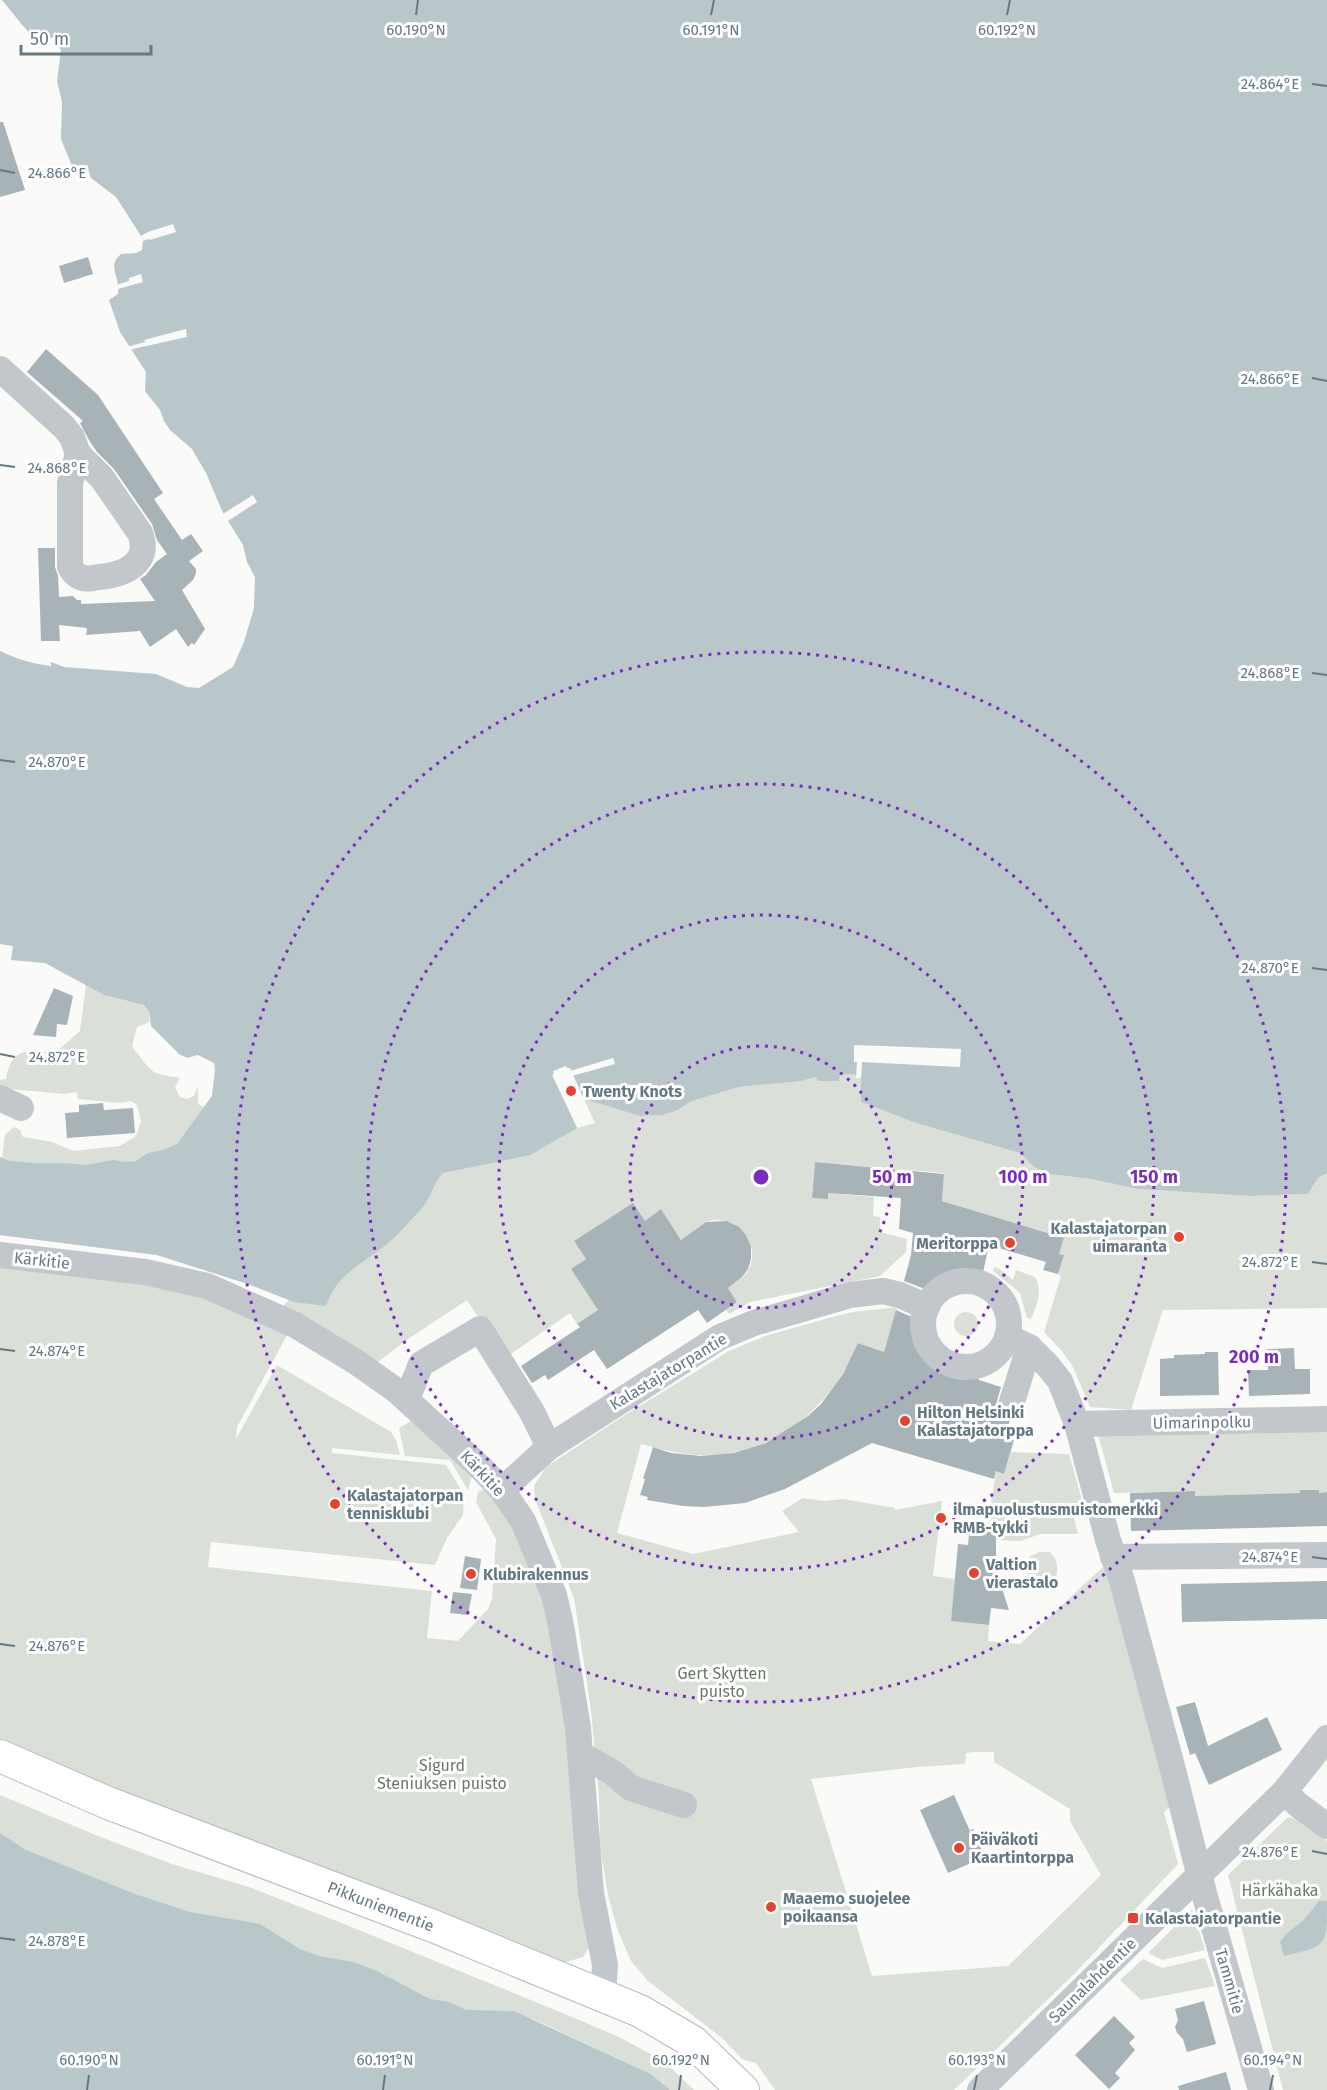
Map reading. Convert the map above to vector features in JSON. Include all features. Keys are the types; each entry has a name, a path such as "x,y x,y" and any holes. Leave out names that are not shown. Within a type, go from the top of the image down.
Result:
{"main road":[{"name":"Pikkuniementie","path":"0,1756 108,1803 392,1910 603,1994 640,2011 693,2042 743,2090"}],"street":[{"path":"0,369 64,427 72,437 78,454 102,478 140,533 143,541 141,557 127,570 116,576 81,578 70,567 70,483 78,454"},
{"name":"Kärkitie","path":"0,1255 145,1272 207,1286 295,1325 356,1362 407,1400 502,1490 523,1521 554,1595 560,1620 578,1728 591,1893 604,1965 603,1994"},
{"path":"1019,1342 985,1363 962,1367 939,1357 926,1340 923,1320 927,1307 938,1291 949,1284 960,1281 983,1284 998,1295 1008,1311 1019,1342 1060,1381 1077,1424 1113,1557 1122,1581 1199,1873"},
{"name":"Kalastajatorpantie","path":"502,1490 549,1446 720,1337 754,1323 850,1295 883,1292 900,1295 927,1307"},
{"path":"407,1400 421,1364 480,1329 532,1412 549,1446"},
{"path":"1011,1406 1019,1342"},
{"name":"Uimarinpolku","path":"1077,1424 1327,1419"},
{"path":"1113,1557 1327,1555"},
{"name":"Saunalahdentie","path":"980,2090 1285,1791 1327,1738"},
{"path":"580,1754 612,1772 631,1788 684,1805"},
{"path":"1285,1791 1297,1804 1327,1826"},
{"name":"Tammitie","path":"1199,1873 1260,2090"}],"green space":[{"path":"86,985 104,995 144,1005 149,1012 149,1022 137,1027 132,1046 153,1072 180,1078 175,1087 180,1097 187,1099 194,1096 198,1086 198,1104 204,1107 212,1096 214,1078 224,1072 189,1172 35,1182 0,1157 2,1158 5,1135 14,1127 20,1130 23,1137 52,1142 74,1151 120,1146 136,1136 141,1121 137,1105 131,1101 118,1103 78,1099 77,1092 64,1094 0,1088 0,1080 6,1079 12,1061 17,1056 29,1052 55,1053 80,1031"},
{"path":"554,1074 552,1075 577,1128 595,1123 584,1099 640,1116 662,1115 676,1111 692,1101 739,1087 802,1081 816,1077 839,1081 840,1074 861,1075 861,1102 916,1123 1020,1153 1034,1167 1051,1174 1091,1179 1138,1189 1250,1196 1308,1194 1318,1178 1327,1173 1327,1308 1163,1310 1131,1410 1090,1407 1072,1365 1044,1332 1061,1276 1058,1274 1064,1255 1059,1254 1064,1238 942,1201 944,1173 815,1162 812,1198 827,1199 828,1193 874,1197 873,1216 880,1217 880,1232 907,1239 906,1252 880,1276 750,1302 729,1314 726,1310 737,1302 728,1288 747,1272 752,1259 752,1249 743,1232 726,1221 706,1222 694,1230 692,1239 684,1244 661,1209 645,1221 633,1204 574,1241 586,1259 571,1269 598,1310 577,1324 570,1313 505,1358 467,1300 405,1341 373,1366 285,1309 284,1305 289,1300 248,1284 157,1255 0,1235"},
{"name":"Sigurd Steniuksen puisto","path":"0,1261 156,1281 292,1326 237,1427 236,1439 277,1365 391,1432 400,1455 332,1448 332,1453 446,1465 464,1499 463,1515 447,1538 435,1565 211,1542 208,1567 432,1591 427,1638 458,1641 488,1609 492,1599 496,1539 476,1502 478,1492 486,1488 499,1503 552,1604 592,1942 583,1957 563,1963 0,1744"},
{"path":"994,1267 1013,1280 1016,1270 1035,1277 1039,1293 1031,1319 1027,1318 1020,1293 993,1271"},
{"name":"Gert Skytten puisto","path":"897,1307 884,1352 858,1343 847,1366 816,1408 775,1438 751,1448 726,1454 699,1455 641,1444 617,1533 693,1554 799,1532 782,1511 803,1498 824,1501 843,1499 895,1508 895,1510 942,1501 933,1576 955,1579 951,1621 989,1625 988,1641 1020,1644 1104,1566 1173,1804 1164,1812 1178,1864 1075,1973 954,2090 775,2090 756,2063 742,2059 722,2038 648,1981 631,1961 617,1928 608,1895 600,1846 599,1797 591,1710 574,1598 535,1499 534,1486 546,1467 729,1351 765,1336 853,1312","holes":["994,1752 994,1762 1070,1809 1070,1821 1101,1875 1008,1966 872,1976 811,1779 965,1764 966,1753"]},
{"path":"966,1312 971,1313 977,1319 977,1329 971,1335 966,1336 961,1335 955,1329 954,1324 955,1319 961,1313"},
{"path":"418,1417 472,1476 468,1490 450,1460 405,1456 399,1428"},
{"path":"1327,1428 1327,1492 1319,1493 1318,1490 1300,1490 1300,1493 1195,1496 1194,1491 1114,1493 1098,1434"},
{"path":"1011,1452 1069,1454 1087,1518 1074,1518 1078,1534 1041,1534 1020,1541 996,1540 996,1526 988,1525 996,1471 1004,1473"},
{"path":"1039,1552 1050,1552 1055,1558 1057,1567 1056,1578 1040,1587 1035,1585 1027,1575 1029,1557"},
{"path":"0,1795 172,1864 249,1887 570,2016 621,2038 664,2061 694,2090 670,2090 651,2074 533,2019 512,2026 0,1907"},
{"name":"Härkähaka","path":"1288,1817 1298,1820 1327,1841 1327,2090 1283,2090 1228,1875"},
{"path":"1192,1909 1205,1950 1162,1960 1148,1953"},
{"path":"1205,1958 1215,1986 1141,2000 1120,1980 1143,1959 1162,1968"}],"shaded area":[{"path":"2,0 1327,0 1327,1173 1318,1178 1308,1194 1250,1196 1138,1189 1091,1179 1050,1174 1034,1167 1020,1153 916,1123 861,1102 861,1075 840,1074 839,1081 819,1081 815,1077 802,1081 739,1087 692,1101 676,1111 662,1115 640,1116 584,1099 570,1068 566,1066 553,1071 552,1075 577,1128 530,1155 443,1173 421,1209 386,1245 343,1278 330,1295 326,1306 294,1302 248,1284 157,1255 0,1235 0,1157 9,1161 86,1165 113,1160 136,1161 148,1153 177,1144 212,1096 215,1070 214,1063 198,1055 187,1058 179,1054 151,1026 149,1012 144,1005 104,995 45,963 11,960 13,946 0,944 0,651 25,661 44,665 51,666 51,662 64,667 156,674 187,687 199,688 233,667 244,642 254,608 255,577 247,562 243,545 223,513 206,473 192,449 170,430 160,410 145,391 146,372 120,332 109,300 118,294 114,265 121,254 136,253 142,250 143,241 116,197 91,178 88,169 72,166 61,139 62,102 57,81 61,50 53,38 33,36"},
{"path":"0,1833 26,1850 135,1894 190,1912 260,1924 300,1949 319,1956 353,1962 377,1971 430,1999 449,2002 466,2010 514,2011 651,2074 670,2090 0,2090"},
{"path":"1319,1901 1327,1901 1325,1937 1322,1942 1309,1950 1284,1956 1280,1942 1287,1933 1303,1921"}],"pier":[{"path":"173,224 176,232 143,241 141,236 148,232"},
{"path":"141,274 143,282 118,289 116,285"},
{"path":"186,329 187,337 128,350 127,347 145,342 144,340"},
{"path":"253,495 257,502 225,523 221,515"},
{"path":"854,1045 961,1049 960,1067 862,1062 861,1078 856,1078 857,1062 854,1062"},
{"path":"613,1058 615,1064 572,1076 570,1071"}],"building":[{"path":"0,122 3,122 25,190 0,197"},
{"path":"88,257 93,274 64,283 59,266"},
{"path":"46,349 98,395 163,493 154,499 182,540 191,534 203,551 189,561 196,569 196,573 193,580 182,590 205,629 194,645 192,643 188,647 176,629 150,647 140,631 86,635 87,628 59,625 60,641 41,641 38,548 55,548 59,597 73,596 81,600 81,604 155,601 140,579 167,554 157,540 152,524 114,469 89,440 80,423 83,421 27,372"},
{"path":"54,988 73,996 67,1025 57,1024 56,1037 33,1035"},
{"path":"103,1103 104,1110 133,1108 135,1133 67,1138 65,1113 79,1112 79,1105"},
{"path":"815,1162 944,1174 942,1201 1064,1238 1059,1254 1064,1255 1058,1274 1043,1270 1046,1262 989,1245 982,1277 969,1273 946,1276 936,1280 925,1289 904,1281 911,1255 913,1233 899,1229 901,1198 828,1193 828,1199 812,1198"},
{"path":"633,1203 645,1221 661,1209 681,1240 706,1222 727,1221 739,1227 751,1246 751,1259 742,1277 728,1288 737,1302 707,1323 698,1310 607,1369 594,1350 548,1380 545,1375 532,1383 521,1366 580,1327 577,1324 598,1310 571,1269 586,1259 574,1241"},
{"name":"Hilton Helsinki Kalastajatorppa","path":"896,1310 914,1318 914,1328 919,1344 933,1362 953,1372 964,1374 977,1372 979,1380 1001,1387 997,1409 1000,1416 1010,1420 1005,1437 1014,1440 1004,1474 996,1471 994,1479 872,1443 785,1489 745,1503 704,1507 683,1506 647,1500 648,1497 640,1495 653,1447 671,1453 701,1456 734,1453 766,1443 808,1416 821,1404 843,1374 858,1343 884,1352"},
{"path":"1294,1348 1295,1369 1310,1369 1310,1394 1249,1396 1248,1370 1268,1370 1267,1349"},
{"path":"1205,1352 1218,1352 1219,1395 1160,1396 1160,1359 1174,1358 1174,1355 1205,1354"},
{"path":"1300,1490 1327,1492 1327,1526 1131,1531 1130,1493 1195,1491 1195,1496 1300,1493"},
{"name":"Valtion vierastalo","path":"970,1523 996,1526 996,1570 1009,1610 991,1608 989,1625 951,1621 958,1544 968,1545"},
{"path":"465,1556 481,1559 477,1590 460,1588"},
{"path":"1327,1581 1327,1619 1182,1622 1181,1584"},
{"path":"453,1592 472,1594 468,1615 450,1613"},
{"path":"1195,1702 1208,1746 1267,1717 1282,1750 1209,1785 1195,1753 1190,1755 1176,1707"},
{"path":"954,1795 985,1857 948,1873 920,1810"},
{"path":"1204,2001 1216,2044 1187,2052 1183,2039 1175,2027 1178,2020 1175,2009"},
{"path":"1114,2016 1135,2037 1129,2043 1135,2050 1115,2073 1120,2078 1109,2089 1075,2055"},
{"path":"1226,2072 1231,2090 1179,2090 1178,2086"}],"place":[{"name":"Twenty Knots","path":"571,1091"},
{"name":"Kalastajatorpan uimaranta","path":"1179,1237"},
{"name":"Meritorppa","path":"1010,1243"},
{"name":"Hilton Helsinki Kalastajatorppa","path":"905,1421"},
{"name":"Kalastajatorpan tennisklubi","path":"335,1504"},
{"name":"ilmapuolustusmuistomerkki RMB-tykki","path":"941,1518"},
{"name":"Valtion vierastalo","path":"974,1573"},
{"name":"Klubirakennus","path":"471,1574"},
{"name":"Päiväkoti Kaartintorppa","path":"959,1848"},
{"name":"Maaemo suojelee poikaansa","path":"771,1907"},
{"name":"Kalastajatorpantie","path":"1133,1918"}]}
